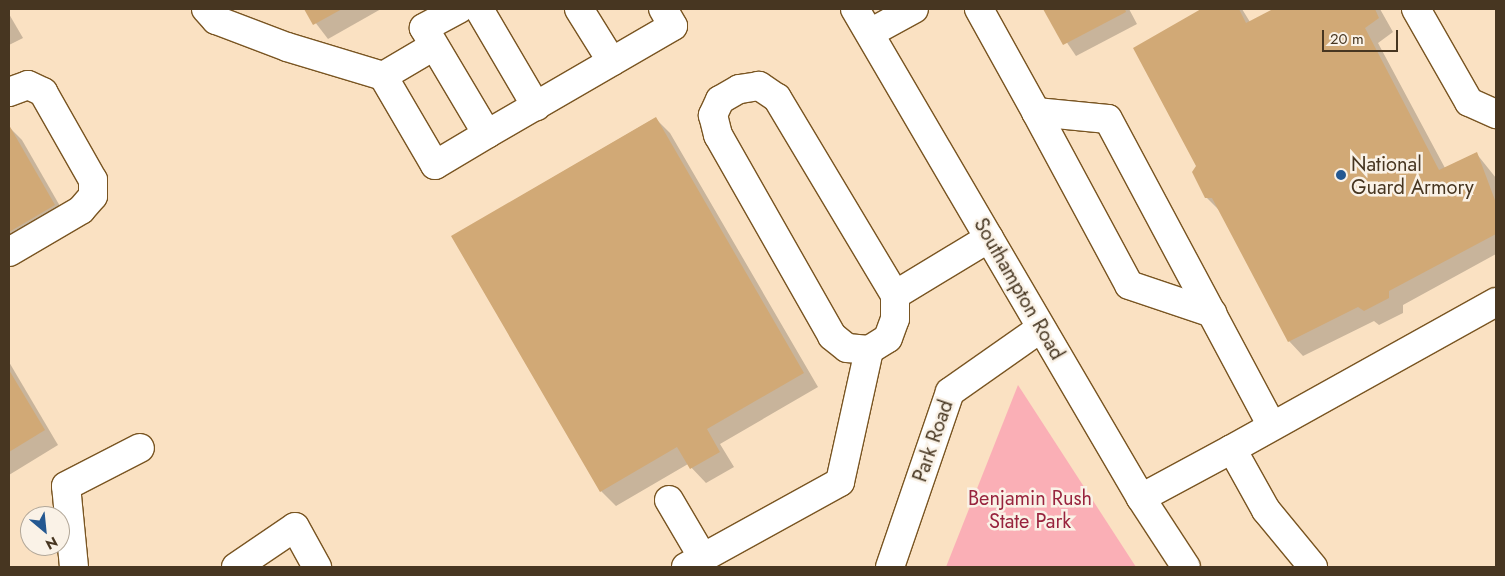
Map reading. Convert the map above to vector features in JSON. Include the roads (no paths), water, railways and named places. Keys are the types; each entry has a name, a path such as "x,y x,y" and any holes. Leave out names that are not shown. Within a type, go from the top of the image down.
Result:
{"street":[{"path":"206,9 216,20 287,47 383,76 435,165 673,26 663,9"},
{"path":"459,9 424,28 487,134"},
{"path":"479,9 536,106"},
{"path":"579,9 612,62"},
{"name":"Southampton Road","path":"855,9 1140,498 1186,567"},
{"path":"870,33 914,9"},
{"path":"979,9 1129,285 1212,313"},
{"path":"1416,9 1469,102 1496,114"},
{"path":"383,76 434,46"},
{"path":"9,92 28,85 43,92 93,180 92,196 81,210 9,252"},
{"path":"759,86 777,98 895,295 896,319 888,338 869,350 846,348 832,336 718,134 714,115 720,100 739,89 759,86"},
{"path":"1036,112 1108,119 1272,426"},
{"path":"895,295 989,238"},
{"path":"1140,498 1496,302"},
{"name":"Park Road","path":"890,567 950,392 1041,328"},
{"path":"670,500 694,563 840,482 869,350"},
{"path":"74,567 66,486 140,448"},
{"path":"1232,448 1266,510 1313,567"},
{"path":"236,567 295,527 317,567"}],"place":[{"name":"National Guard Armory","path":"1341,175"}],"park label":[{"name":"Benjamin Rush State Park","path":"1030,510"}]}
